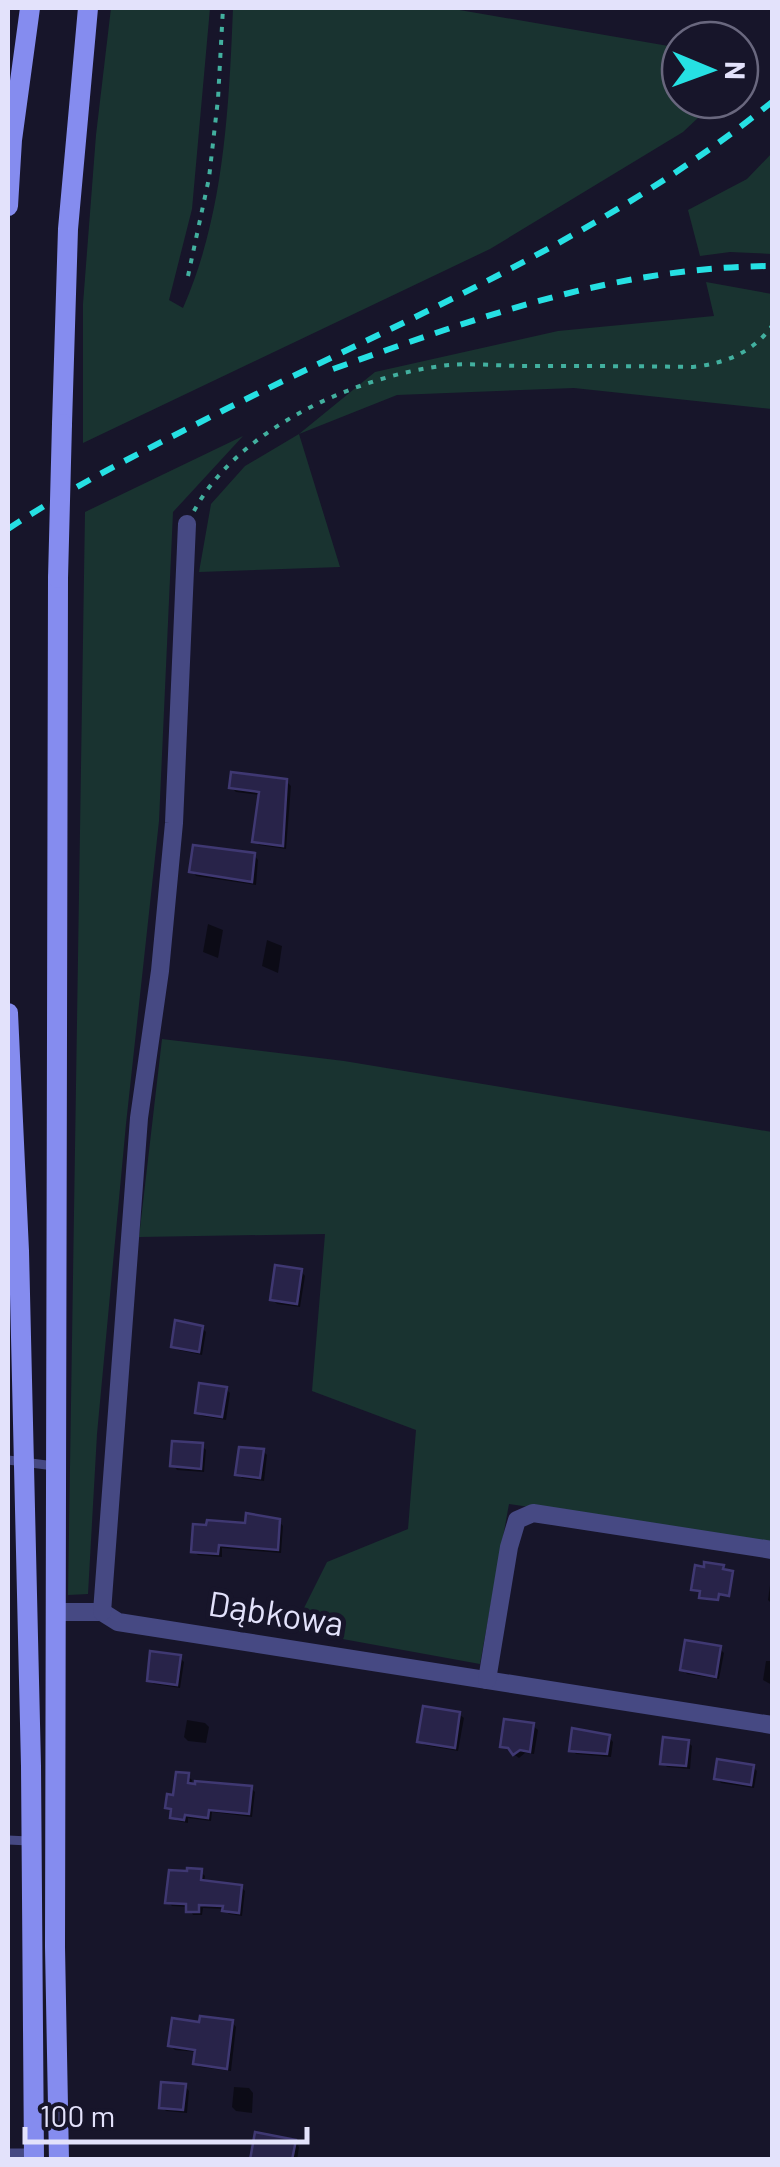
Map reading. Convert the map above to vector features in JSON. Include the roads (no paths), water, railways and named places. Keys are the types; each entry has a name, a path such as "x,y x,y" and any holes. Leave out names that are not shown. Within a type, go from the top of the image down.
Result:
{"main road":[{"path":"8,206 12,140 30,8"},
{"path":"59,2160 55,1948 58,578 68,229 88,8"},
{"path":"8,1013 16,1462 32,1842 34,2156"}],"street":[{"path":"102,1612 139,1118 160,971 174,824 186,524"},
{"path":"486,1680 508,1546 516,1520 533,1513 772,1550"},
{"name":"Dąbkowa","path":"57,1612 102,1612 118,1622 772,1726"}],"lane":[{"path":"16,1462 57,1466"},
{"path":"8,1840 32,1842"},
{"path":"8,2153 34,2156"}],"railway":[{"path":"8,529 143,452 577,233 644,193 772,102"},
{"path":"333,369 495,314 602,285 657,275 772,266"}]}
